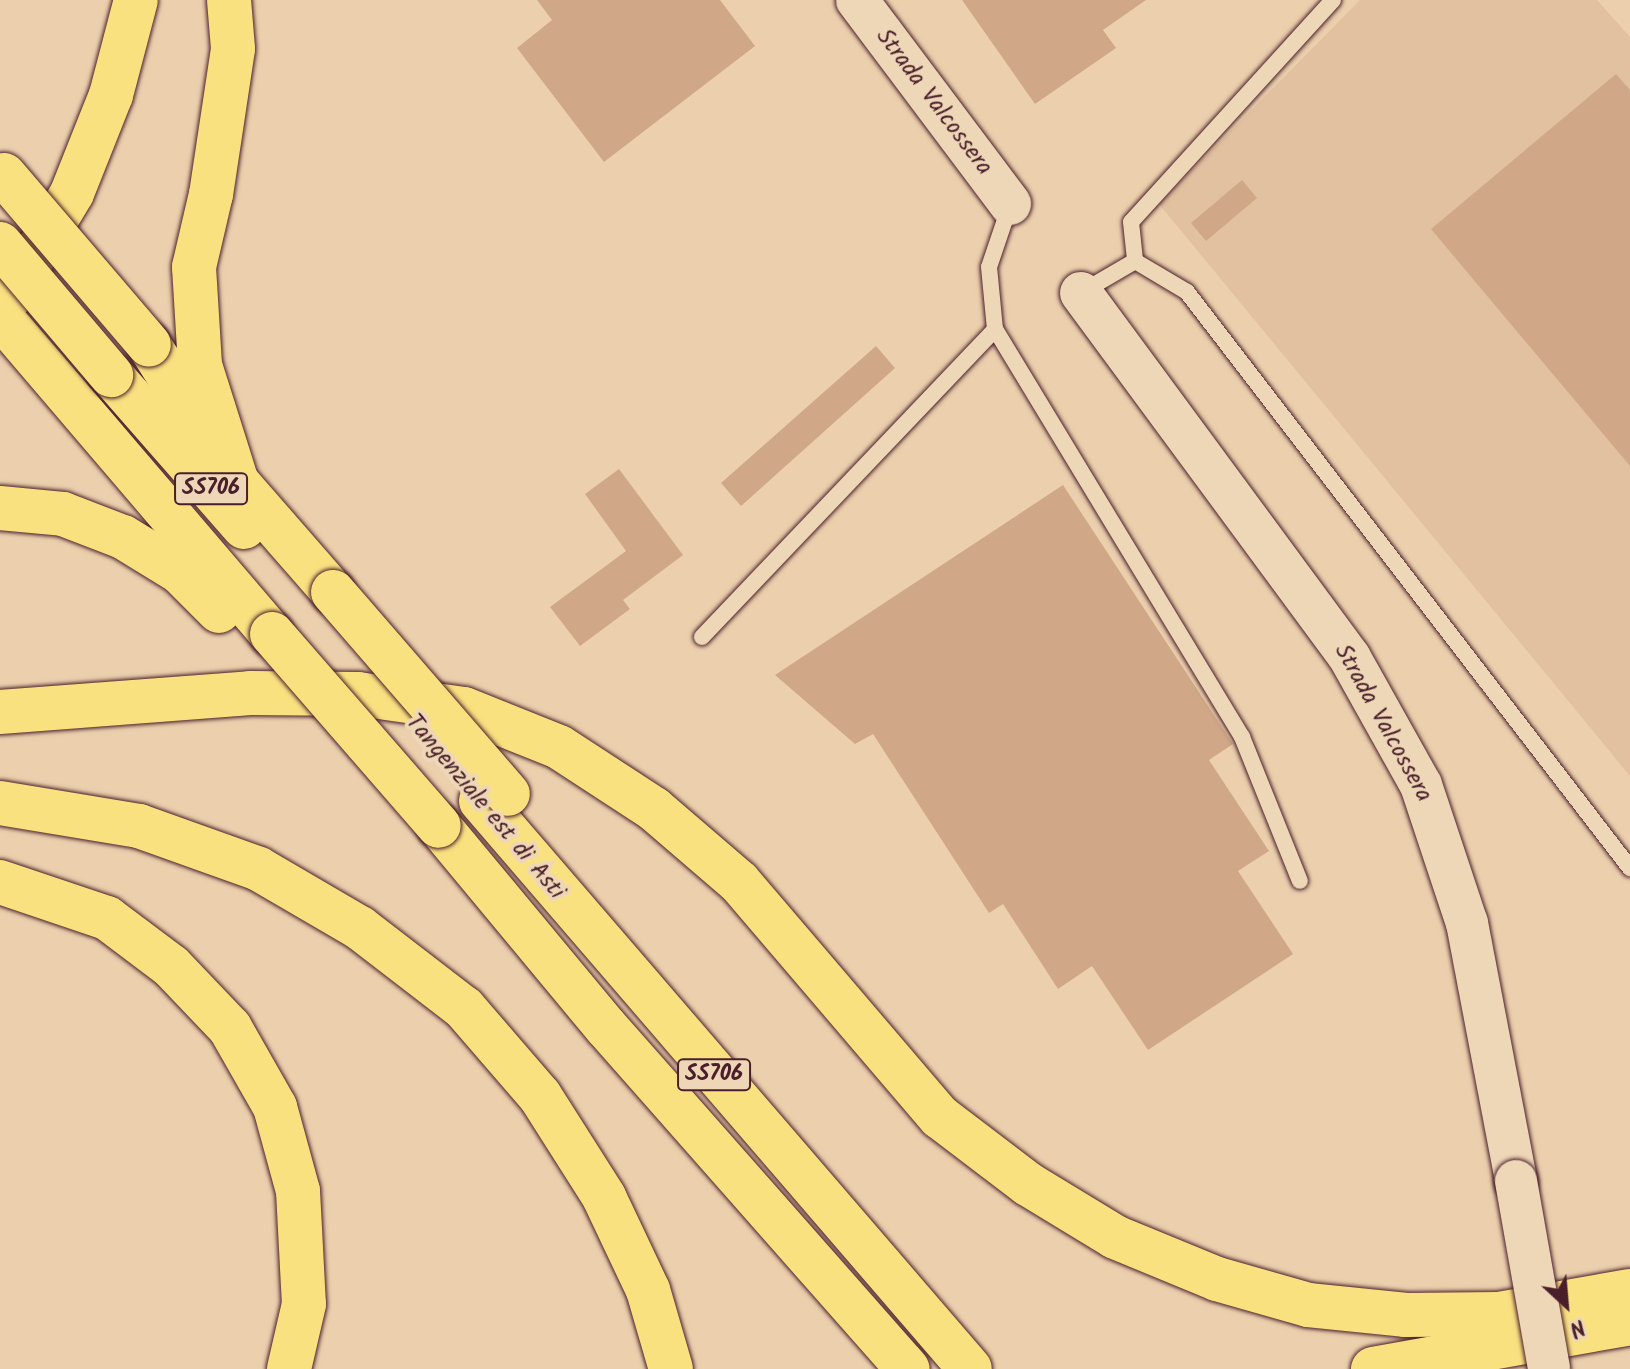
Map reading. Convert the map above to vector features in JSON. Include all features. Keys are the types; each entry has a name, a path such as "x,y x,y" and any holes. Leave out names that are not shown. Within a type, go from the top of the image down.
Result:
{"highway":[{"path":"0,314 21,285 72,193 111,95 136,0"},
{"path":"229,0 233,49 211,194 194,267 200,365 237,482"},
{"path":"2,173 149,345 237,482 322,598"},
{"name":"Tangenziale est di Asti","path":"0,244 111,375 322,598 494,798 648,999 960,1358"},
{"name":"Tangenziale est di Asti","path":"0,314 76,404 262,639 425,830 606,1027 906,1368"},
{"path":"0,508 63,514 123,537 180,572 262,639"},
{"path":"0,712 250,693 358,694 464,709 559,747 654,809 739,882 940,1117 1028,1184 1115,1237 1217,1279 1308,1305 1406,1315 1499,1314 1630,1291"},
{"path":"0,803 139,826 259,869 360,928 464,1008 540,1096 604,1197 648,1290 671,1369"},
{"path":"0,882 107,918 171,966 230,1028 275,1107 298,1191 304,1304 289,1369"},
{"path":"1373,1369 1630,1323"}],"street":[{"name":"Strada Valcossera","path":"857,0 1010,204"},
{"name":"Strada Valcossera","path":"1081,293 1350,658 1421,785 1467,923 1549,1369"}],"lane":[{"path":"1135,261 1131,222 1333,0"},
{"path":"1010,204 989,267 995,329 1242,737 1300,881"},
{"path":"1081,293 1135,261"},
{"path":"1135,261 1187,292 1630,868"},
{"path":"702,637 995,329"}],"shaded area":[{"path":"1360,0 1597,0 1630,37 1630,776 1159,204"}],"building":[{"path":"537,0 720,0 755,46 604,162 517,48 552,20"},
{"path":"962,0 1146,0 1103,30 1116,48 1035,104"},
{"path":"1616,74 1630,90 1630,466 1431,229"},
{"path":"1242,180 1257,198 1206,241 1191,223"},
{"path":"876,346 895,368 741,506 721,483"},
{"path":"619,469 683,555 623,600 630,609 580,646 550,607 626,551 585,494"},
{"path":"1063,485 1233,744 1209,760 1269,851 1238,871 1293,954 1148,1050 1092,966 1058,989 1003,904 989,913 873,734 855,744 775,675"}]}
